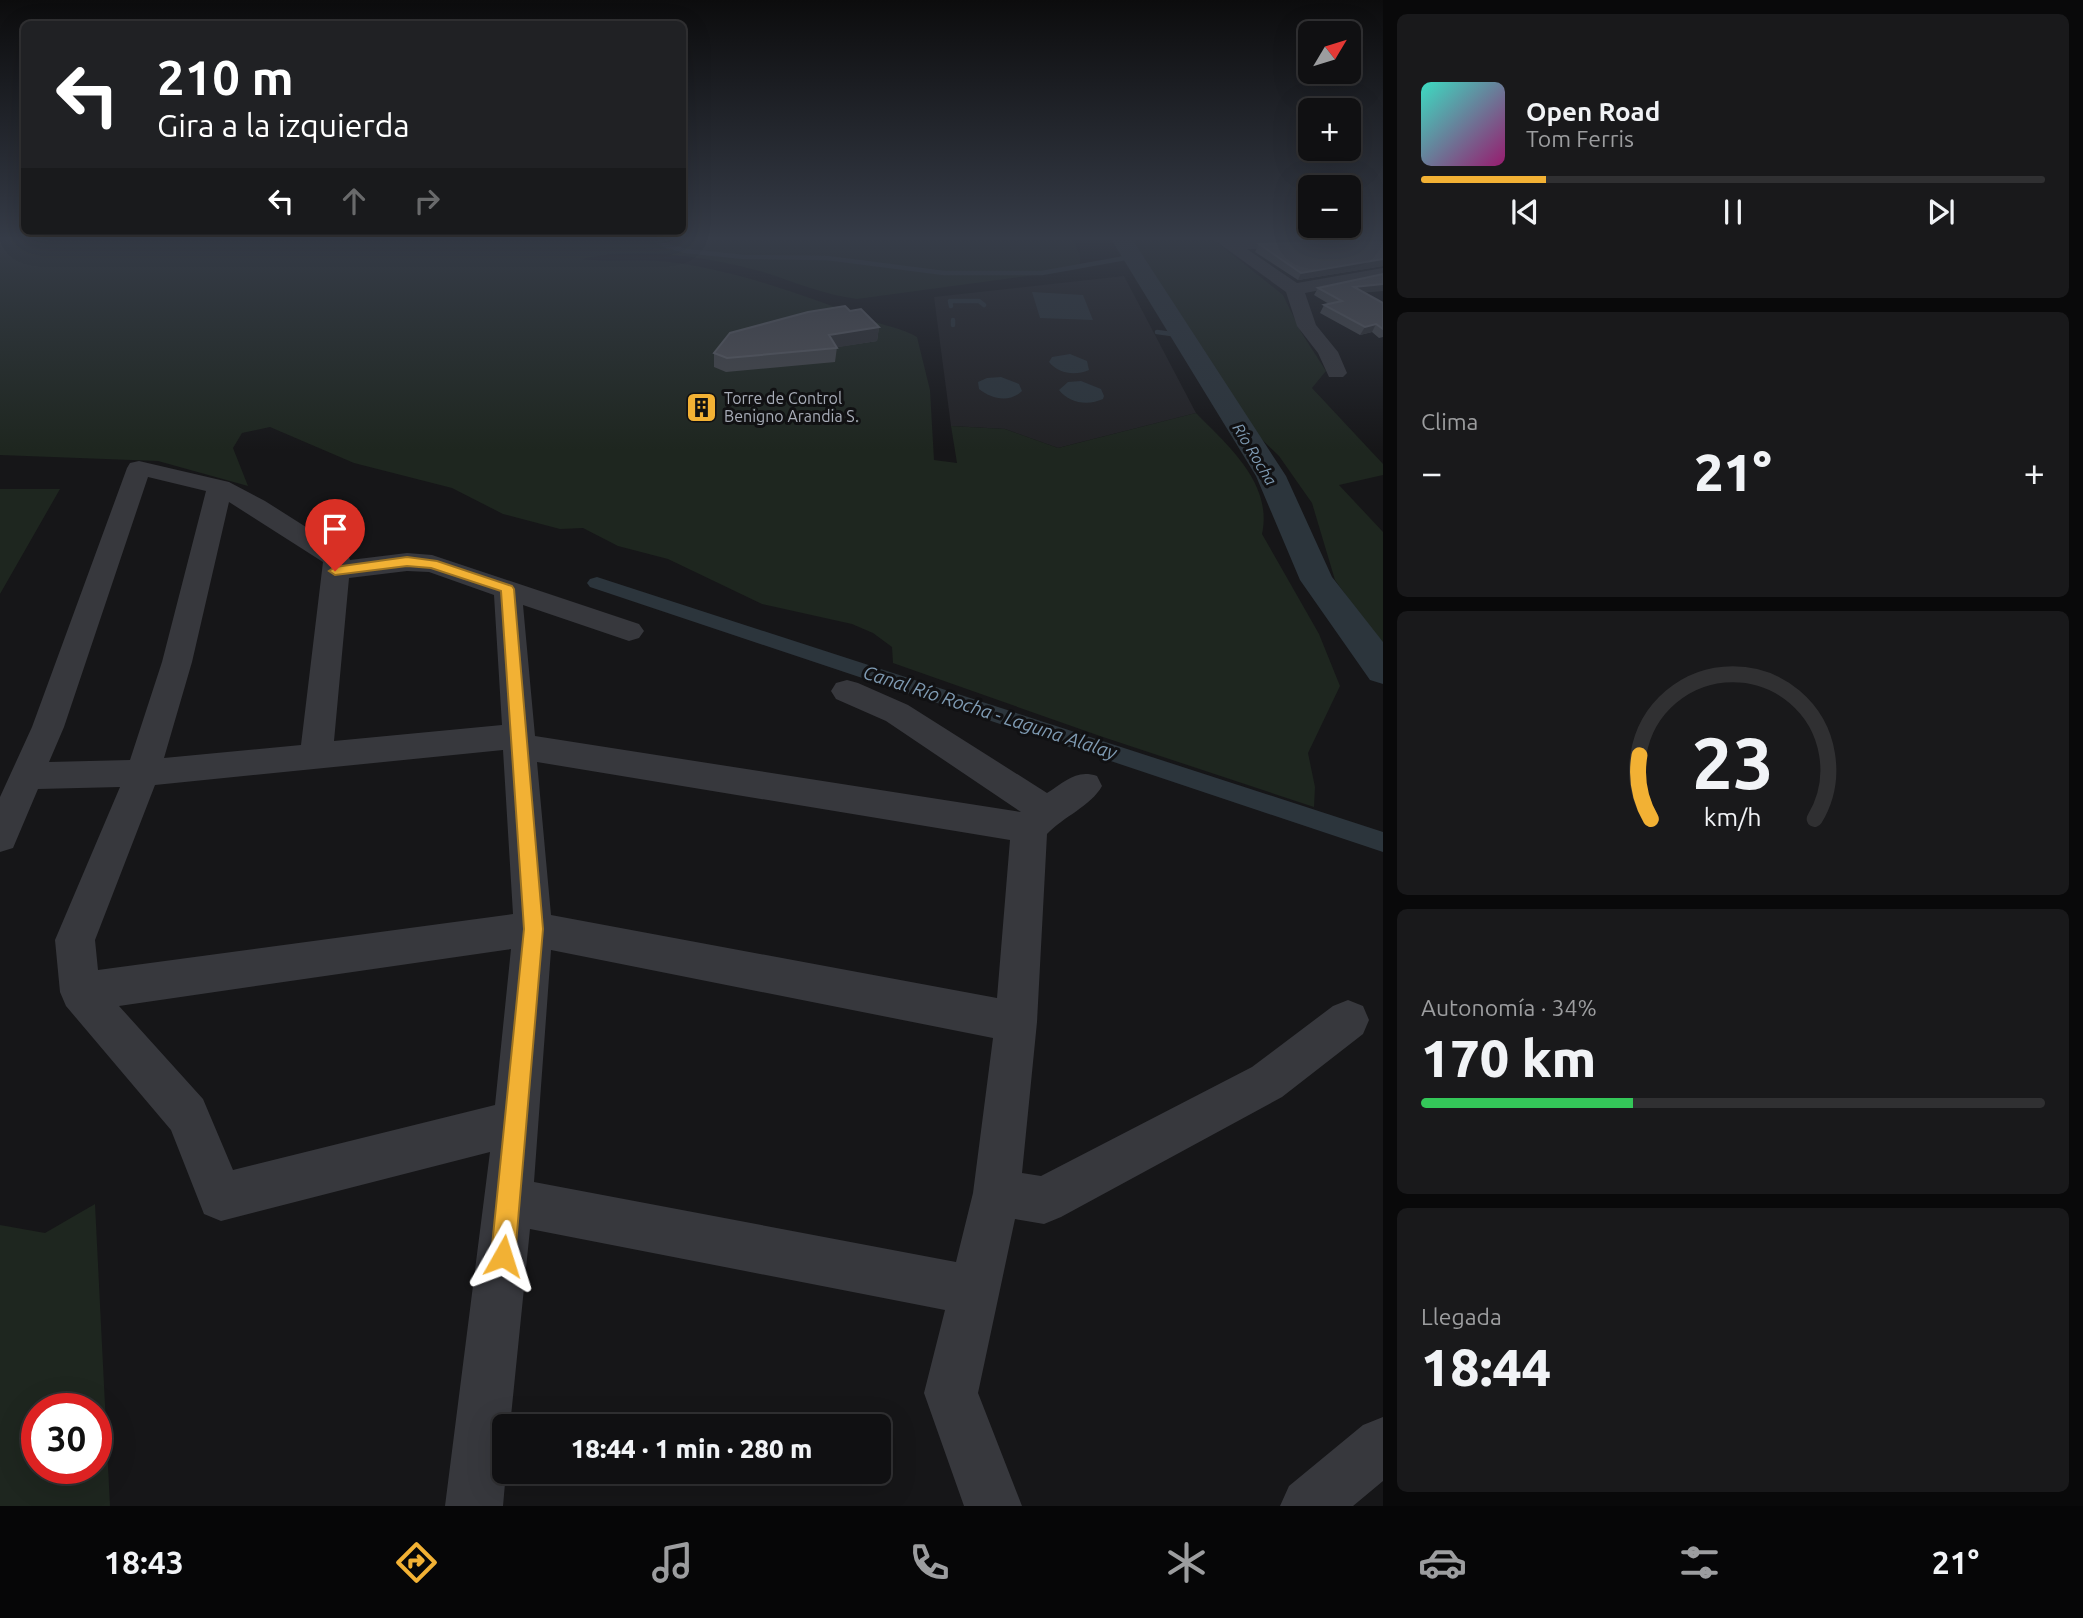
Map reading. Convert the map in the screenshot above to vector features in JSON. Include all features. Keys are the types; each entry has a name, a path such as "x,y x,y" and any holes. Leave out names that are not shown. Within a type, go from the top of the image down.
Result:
{"street":[{"path":"1301,309 1307,326 1328,352 1336,373"},
{"path":"0,838 48,727 139,468 220,487 256,506 337,559 317,755"},
{"path":"220,487 177,662 143,773 75,940 80,992 187,1115 221,1197 514,1123"},
{"path":"335,571 407,562 432,564 629,631"},
{"path":"474,1506 509,1200 534,929 508,589"},
{"path":"848,691 897,713 1038,819"},
{"path":"27,776 143,773 317,755 518,741 1038,819 1085,786"},
{"path":"993,1506 951,1393 998,1193 1038,819"},
{"path":"80,992 534,929 1016,1022"},
{"path":"998,1193 1044,1199 1267,1082 1348,1020"},
{"path":"509,1200 975,1290"},
{"path":"1309,1506 1383,1445"}],"shaded area":[{"path":"0,309 840,309 917,337 930,390 934,460 957,463 951,426 1005,429 1058,448 1196,413 1234,452 1261,498 1264,516 1262,534 1319,634 1340,686 1308,753 1315,787 1314,807 893,663 892,647 873,633 852,624 762,604 668,559 618,546 583,528 560,529 503,514 452,488 354,463 270,427 242,433 233,448 248,486 158,461 0,455"},
{"path":"936,309 1141,309 1196,413 1058,448 1005,429 951,426"},
{"path":"1037,309 1089,309 1093,320 1040,318"},
{"path":"1169,309 1290,309 1326,371 1312,388 1383,464 1383,475 1339,485 1383,532 1383,647 1335,580 1312,503 1279,456 1247,425 1229,394 1215,385 1208,364"},
{"path":"1070,354 1087,361 1089,370 1068,373 1049,362 1052,357"},
{"path":"1001,377 1019,384 1022,391 1012,397 1001,398 979,389 978,382"},
{"path":"1081,381 1101,389 1103,399 1079,402 1068,398 1059,390 1068,382"},
{"path":"0,489 60,489 0,594"},
{"path":"95,1204 104,1393 21,1393 21,1484 109,1484 110,1506 0,1506 0,1225 45,1233"}],"building":[{"path":"861,309 879,327 829,335 837,348 727,358 714,353 730,333 808,312"},
{"path":"1332,309 1383,309 1383,329 1376,324 1365,327"}],"waterway":[{"name":"Río Rocha","path":"1165,309 1271,476 1317,580 1383,671"},
{"path":"953,320 953,325"},
{"path":"1157,332 1179,335"},
{"name":"Canal Río Rocha - Laguna Alalay","path":"597,583 1383,842"}],"place":[{"name":"Torre de Control Benigno Arandia S.","path":"701,407"}],"route":[{"path":"335,571 407,562 432,564 508,589 534,929 503,1256"}]}
